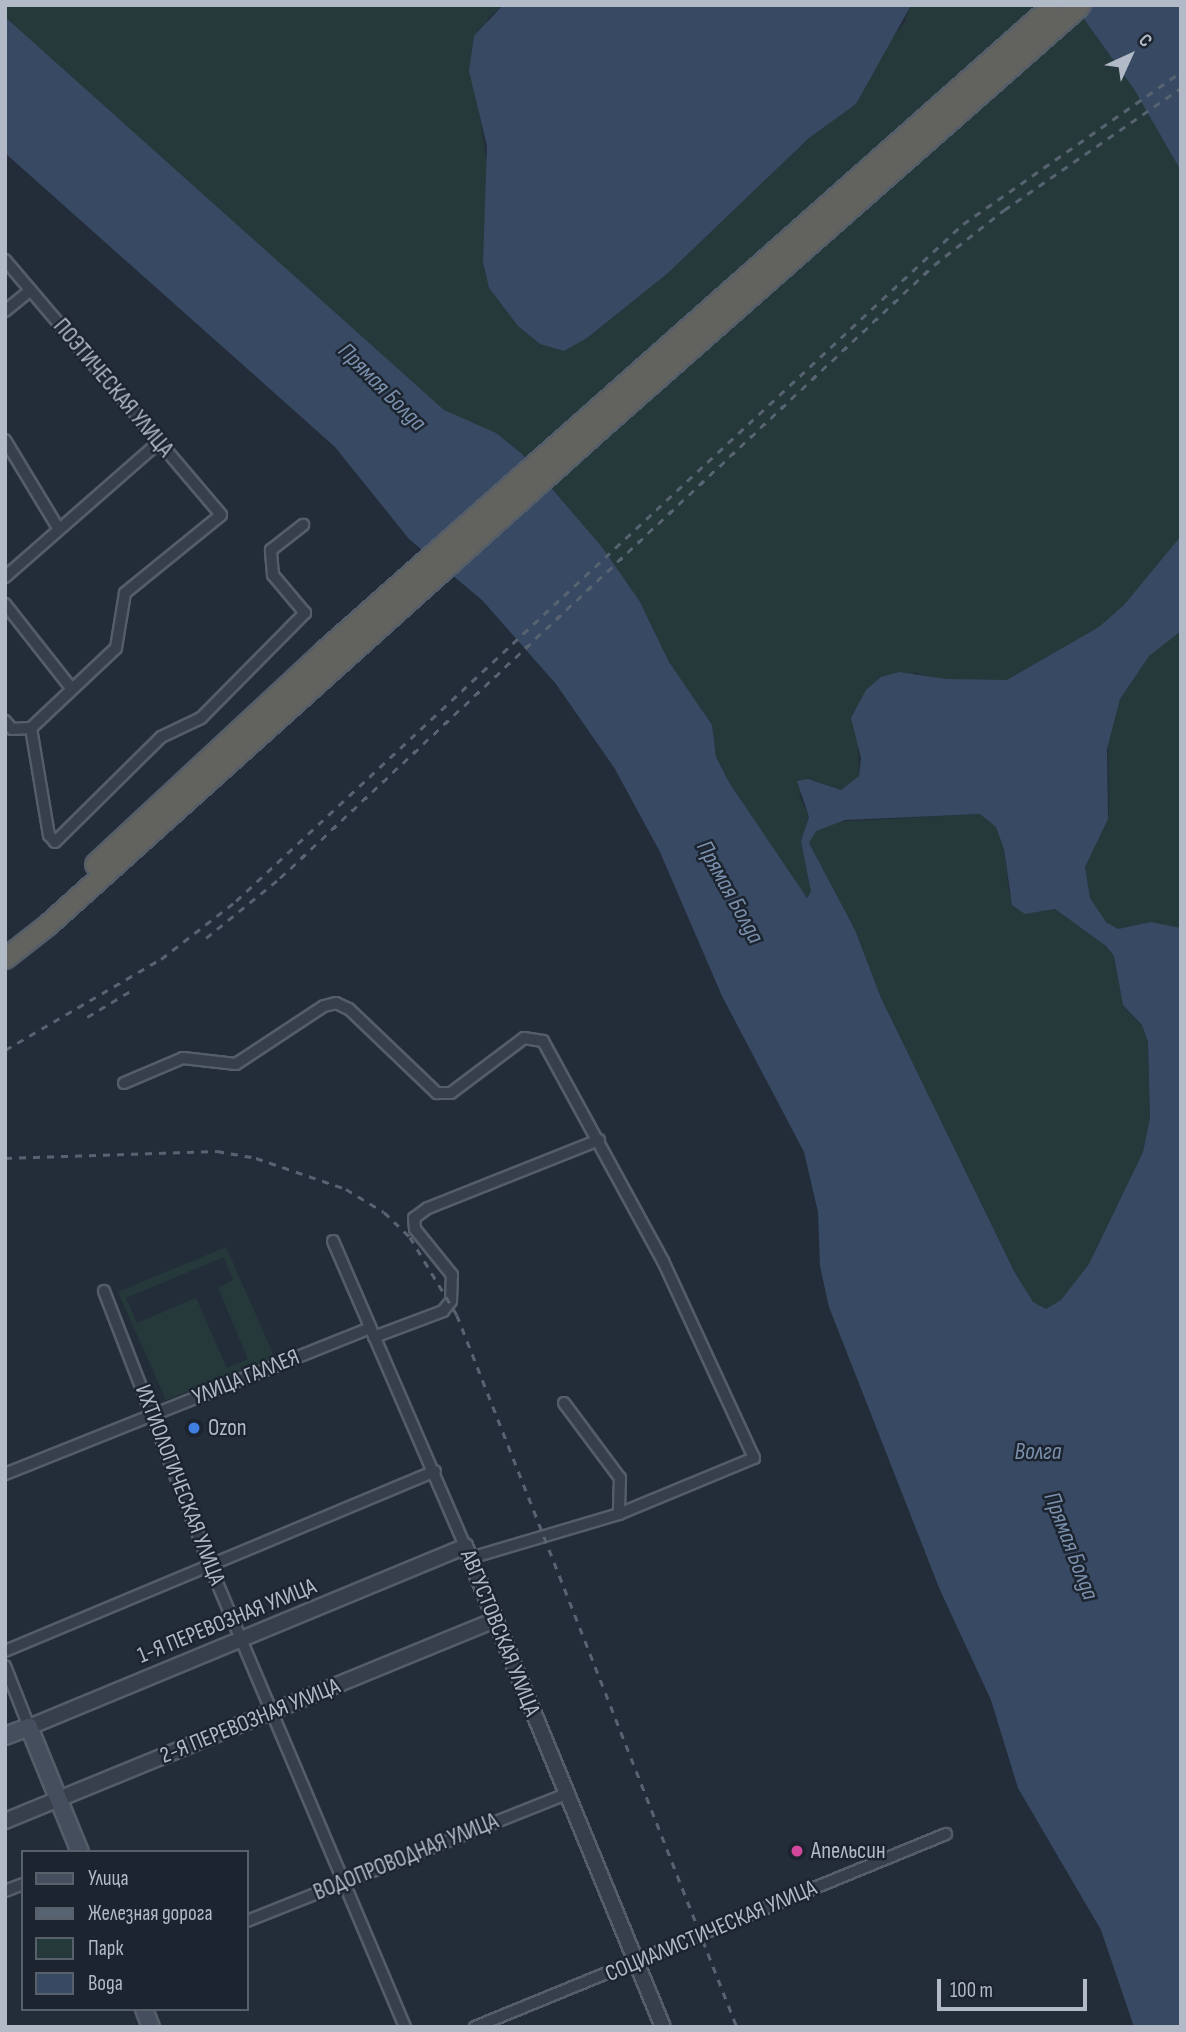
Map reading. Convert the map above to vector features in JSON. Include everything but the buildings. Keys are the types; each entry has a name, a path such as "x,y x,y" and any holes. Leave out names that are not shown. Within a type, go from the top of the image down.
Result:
{"highway":[{"path":"1038,30 1053,5"},
{"path":"5,943 1038,30 1080,5"},
{"path":"5,958 47,925 330,657"}],"main road":[{"name":"1-Я ПЕРЕВОЗНАЯ УЛИЦА","path":"5,1737 29,1727"},
{"path":"29,1727 79,1850"},
{"path":"145,2011 152,2027"}],"street":[{"name":"ПОЭТИЧЕСКАЯ УЛИЦА","path":"5,260 221,515 125,593 116,649 71,688"},
{"path":"5,311 31,290"},
{"path":"5,440 58,528"},
{"path":"5,577 159,442"},
{"path":"30,728 49,835 55,842 161,737 201,718 305,613 273,575 271,551 303,525"},
{"path":"5,604 71,688 30,728 12,729 5,721"},
{"path":"124,1083 183,1058 236,1064 324,1006 336,1003 349,1009 437,1093 451,1093 524,1038 543,1041 663,1261 754,1458 619,1514 468,1552"},
{"name":"УЛИЦА ГАЛЛЕЯ","path":"5,1474 372,1333 443,1311 451,1301 452,1275 415,1229 414,1218 428,1208 599,1140"},
{"name":"АВГУСТОВСКАЯ УЛИЦА","path":"333,1241 435,1471 663,2027"},
{"name":"ИХТИОЛОГИЧЕСКАЯ УЛИЦА","path":"104,1291 210,1566 405,2027"},
{"path":"564,1403 620,1478 619,1514"},
{"path":"5,1651 435,1471"},
{"name":"1-Я ПЕРЕВОЗНАЯ УЛИЦА","path":"29,1727 241,1639 468,1552"},
{"name":"2-Я ПЕРЕВОЗНАЯ УЛИЦА","path":"5,1821 495,1620"},
{"path":"5,1666 29,1727"},
{"name":"ВОДОПРОВОДНАЯ УЛИЦА","path":"248,1920 566,1794"},
{"name":"СОЦИАЛИСТИЧЕСКАЯ УЛИЦА","path":"475,2027 946,1834"}],"green space":[{"path":"5,5 503,5 488,18 478,102 488,172 483,262 489,288 518,326 541,344 564,351 587,338 668,273 809,138 856,104 890,41 905,22 910,5 1074,5 1134,89 1181,171 1181,928 1152,922 1118,929 1106,922 1090,898 1085,867 1109,813 1108,740 914,672 858,745 859,776 841,790 808,779 799,795 809,817 801,841 811,892 810,897 802,895 730,784 716,757 712,725 669,662 648,618 602,547 522,454 444,410 86,93 5,17"},
{"path":"980,814 997,827 1004,849 1009,893 1025,914 1055,909 1106,946 1114,956 1123,1005 1142,1025 1148,1042 1150,1118 1143,1152 1089,1264 1061,1300 1046,1309 1033,1302 1015,1273 881,998 855,930 809,843 815,831 833,822"},
{"path":"226,1247 275,1358 166,1400 118,1292","holes":["224,1257 233,1280 218,1288 248,1359 227,1368 196,1298 137,1323 126,1298"]}],"water":[{"path":"503,5 910,7 856,104 809,138 668,273 587,338 564,351 540,344 518,326 489,288 483,262 487,146 469,71 474,36"},
{"path":"1074,5 1181,5 1181,171 1134,89"},
{"name":"Волга","path":"5,17 444,410 496,433 522,454 602,547 640,602 669,662 712,725 716,757 730,784 807,898 811,892 801,841 809,817 797,781 808,779 841,790 859,776 861,758 851,718 866,690 881,677 899,672 946,679 1007,680 1099,627 1124,605 1181,536 1181,631 1149,656 1120,699 1107,749 1108,819 1085,867 1090,898 1106,922 1118,929 1151,922 1181,928 1181,2027 1134,2027 1101,1930 1018,1788 991,1700 940,1590 829,1307 820,1266 818,1212 804,1152 722,996 660,852 615,769 556,684 482,600 409,539 335,447 5,153","holes":["980,814 996,827 1004,849 1012,905 1025,914 1055,909 1106,946 1114,956 1123,1005 1142,1025 1148,1042 1150,1118 1143,1152 1089,1264 1061,1300 1046,1309 1033,1302 1015,1273 881,998 855,930 809,843 816,831 845,820"]}],"railway":[{"path":"5,1050 161,959 236,901 963,224 1181,72"},
{"path":"206,938 280,878 934,265 1004,210 1181,88"},
{"path":"87,1017 132,990"},
{"path":"5,1158 217,1151 256,1158 346,1189 384,1212 410,1237 457,1315 737,2027"}],"place":[{"name":"Ozon","path":"194,1428"},
{"name":"Апельсин","path":"797,1851"}],"water label":[{"name":"Прямая Болда","path":"382,387"},
{"name":"Прямая Болда","path":"730,892"},
{"name":"Прямая Болда","path":"1071,1546"}]}
